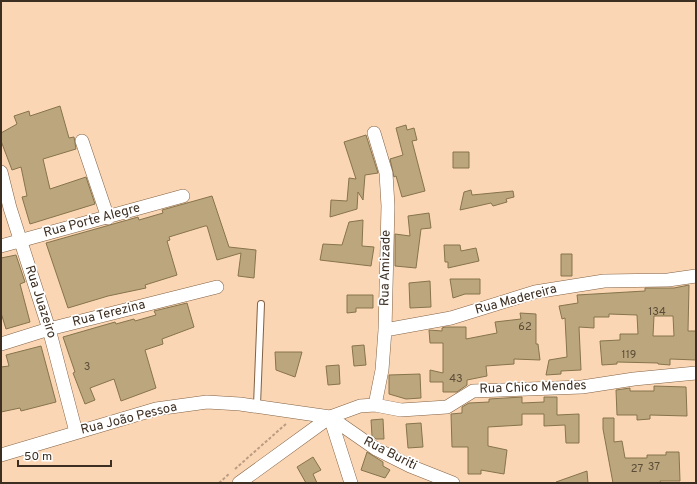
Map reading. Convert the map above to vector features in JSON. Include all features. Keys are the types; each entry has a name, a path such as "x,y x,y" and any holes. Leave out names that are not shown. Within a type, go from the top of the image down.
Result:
{"street":[{"name":"Rua Amizade","path":"374,133 386,172 388,206 385,330 382,370 375,405"},
{"path":"82,141 108,218"},
{"name":"Rua Juazeiro","path":"1,172 20,240 49,329 76,432"},
{"name":"Rua Porte Alegre","path":"1,246 108,218 183,196"},
{"name":"Rua Madereira","path":"385,330 451,318 535,292 604,281 668,280 696,276"},
{"name":"Rua Terezina","path":"1,344 49,329 217,287"},
{"name":"Rua Chico Mendes","path":"330,417 360,406 375,405 401,410 447,407 473,391 542,387 582,387 634,379 696,373"},
{"name":"Rua João Pessoa","path":"1,455 156,409 181,405 207,402 257,405 330,417"},
{"path":"239,483 330,417 351,483"},
{"name":"Rua Buriti","path":"330,417 376,449 410,466 454,483"}],"lane":[{"path":"257,405 261,304"}],"path":[{"path":"219,483 300,412"}],"building":[{"path":"60,106 69,138 74,137 76,149 43,159 50,189 86,177 95,204 30,224 22,197 27,196 21,167 12,170 1,141 1,133 17,124 14,116 29,111 30,116"},
{"path":"406,125 407,130 414,128 417,140 412,141 425,191 402,197 396,176 394,177 390,159 403,155 396,128"},
{"path":"366,135 378,173 365,175 363,200 358,192 357,209 330,217 331,200 347,201 349,178 356,179 344,142"},
{"path":"453,152 469,152 469,168 453,168"},
{"path":"471,190 472,195 513,191 514,197 506,199 507,202 493,206 491,203 460,210 464,192"},
{"path":"212,196 229,247 256,250 254,278 238,276 241,253 217,260 207,226 205,226 169,237 170,240 167,241 177,275 145,285 146,288 108,296 68,308 46,243 138,217 139,220 163,213 162,210"},
{"path":"429,213 431,228 421,229 416,268 395,266 395,234 410,236 408,216"},
{"path":"363,220 362,246 374,247 371,266 320,260 323,244 342,245 349,222"},
{"path":"444,245 460,245 461,251 476,248 479,261 448,268 448,262 445,262"},
{"path":"561,254 572,254 572,276 561,276"},
{"path":"16,255 25,282 20,284 30,322 6,329 1,313 1,258"},
{"path":"450,279 480,279 480,294 465,294 453,298"},
{"path":"430,281 431,307 410,308 409,283"},
{"path":"689,285 688,331 696,331 696,360 670,359 670,365 658,363 617,362 617,364 602,365 600,341 620,340 620,334 638,334 637,315 609,314 609,317 594,317 594,328 579,327 581,370 561,371 561,374 546,375 549,360 567,357 565,318 562,319 559,306 578,303 577,295 645,291 645,288 674,288","holes":["654,316 673,316 674,336 653,336"]},
{"path":"347,295 373,295 373,308 356,308 356,312 347,313"},
{"path":"187,303 194,327 162,339 163,344 145,350 156,388 121,401 114,379 90,388 95,400 85,404 73,373 75,372 63,337 115,322 116,324 134,319 135,321 156,315 154,311"},
{"path":"520,313 536,314 536,344 538,344 540,360 514,359 514,364 486,366 487,376 467,380 467,385 457,392 443,392 443,382 430,382 430,370 443,373 443,343 430,343 429,330 442,331 442,328 445,327 466,327 466,339 497,333 495,322 521,319"},
{"path":"364,345 366,365 354,366 352,346"},
{"path":"41,346 56,402 21,411 20,408 1,412 1,367 9,366 6,355"},
{"path":"275,352 302,352 295,377 276,370"},
{"path":"339,365 340,384 328,385 326,366"},
{"path":"420,374 421,398 406,399 389,394 389,375"},
{"path":"654,386 686,387 687,416 650,415 650,419 637,420 637,415 617,415 616,390 630,388 630,391 654,391"},
{"path":"522,397 522,403 544,402 544,397 557,397 557,415 579,414 579,443 566,443 565,425 544,426 544,414 522,414 522,425 488,427 488,446 507,450 504,474 481,470 481,474 468,474 468,447 452,447 451,414 462,413 462,407 469,403 489,402 489,399"},
{"path":"603,418 614,418 614,442 622,441 625,458 647,458 647,455 666,455 666,452 679,452 680,481 660,481 661,483 613,483 603,429"},
{"path":"383,419 384,439 376,439 372,436 371,420"},
{"path":"421,423 423,447 408,448 406,424"},
{"path":"367,452 383,462 383,466 390,470 385,478 361,470"},
{"path":"313,457 321,470 313,474 317,483 306,483 297,467"},
{"path":"587,471 588,483 556,483 556,482"}]}
